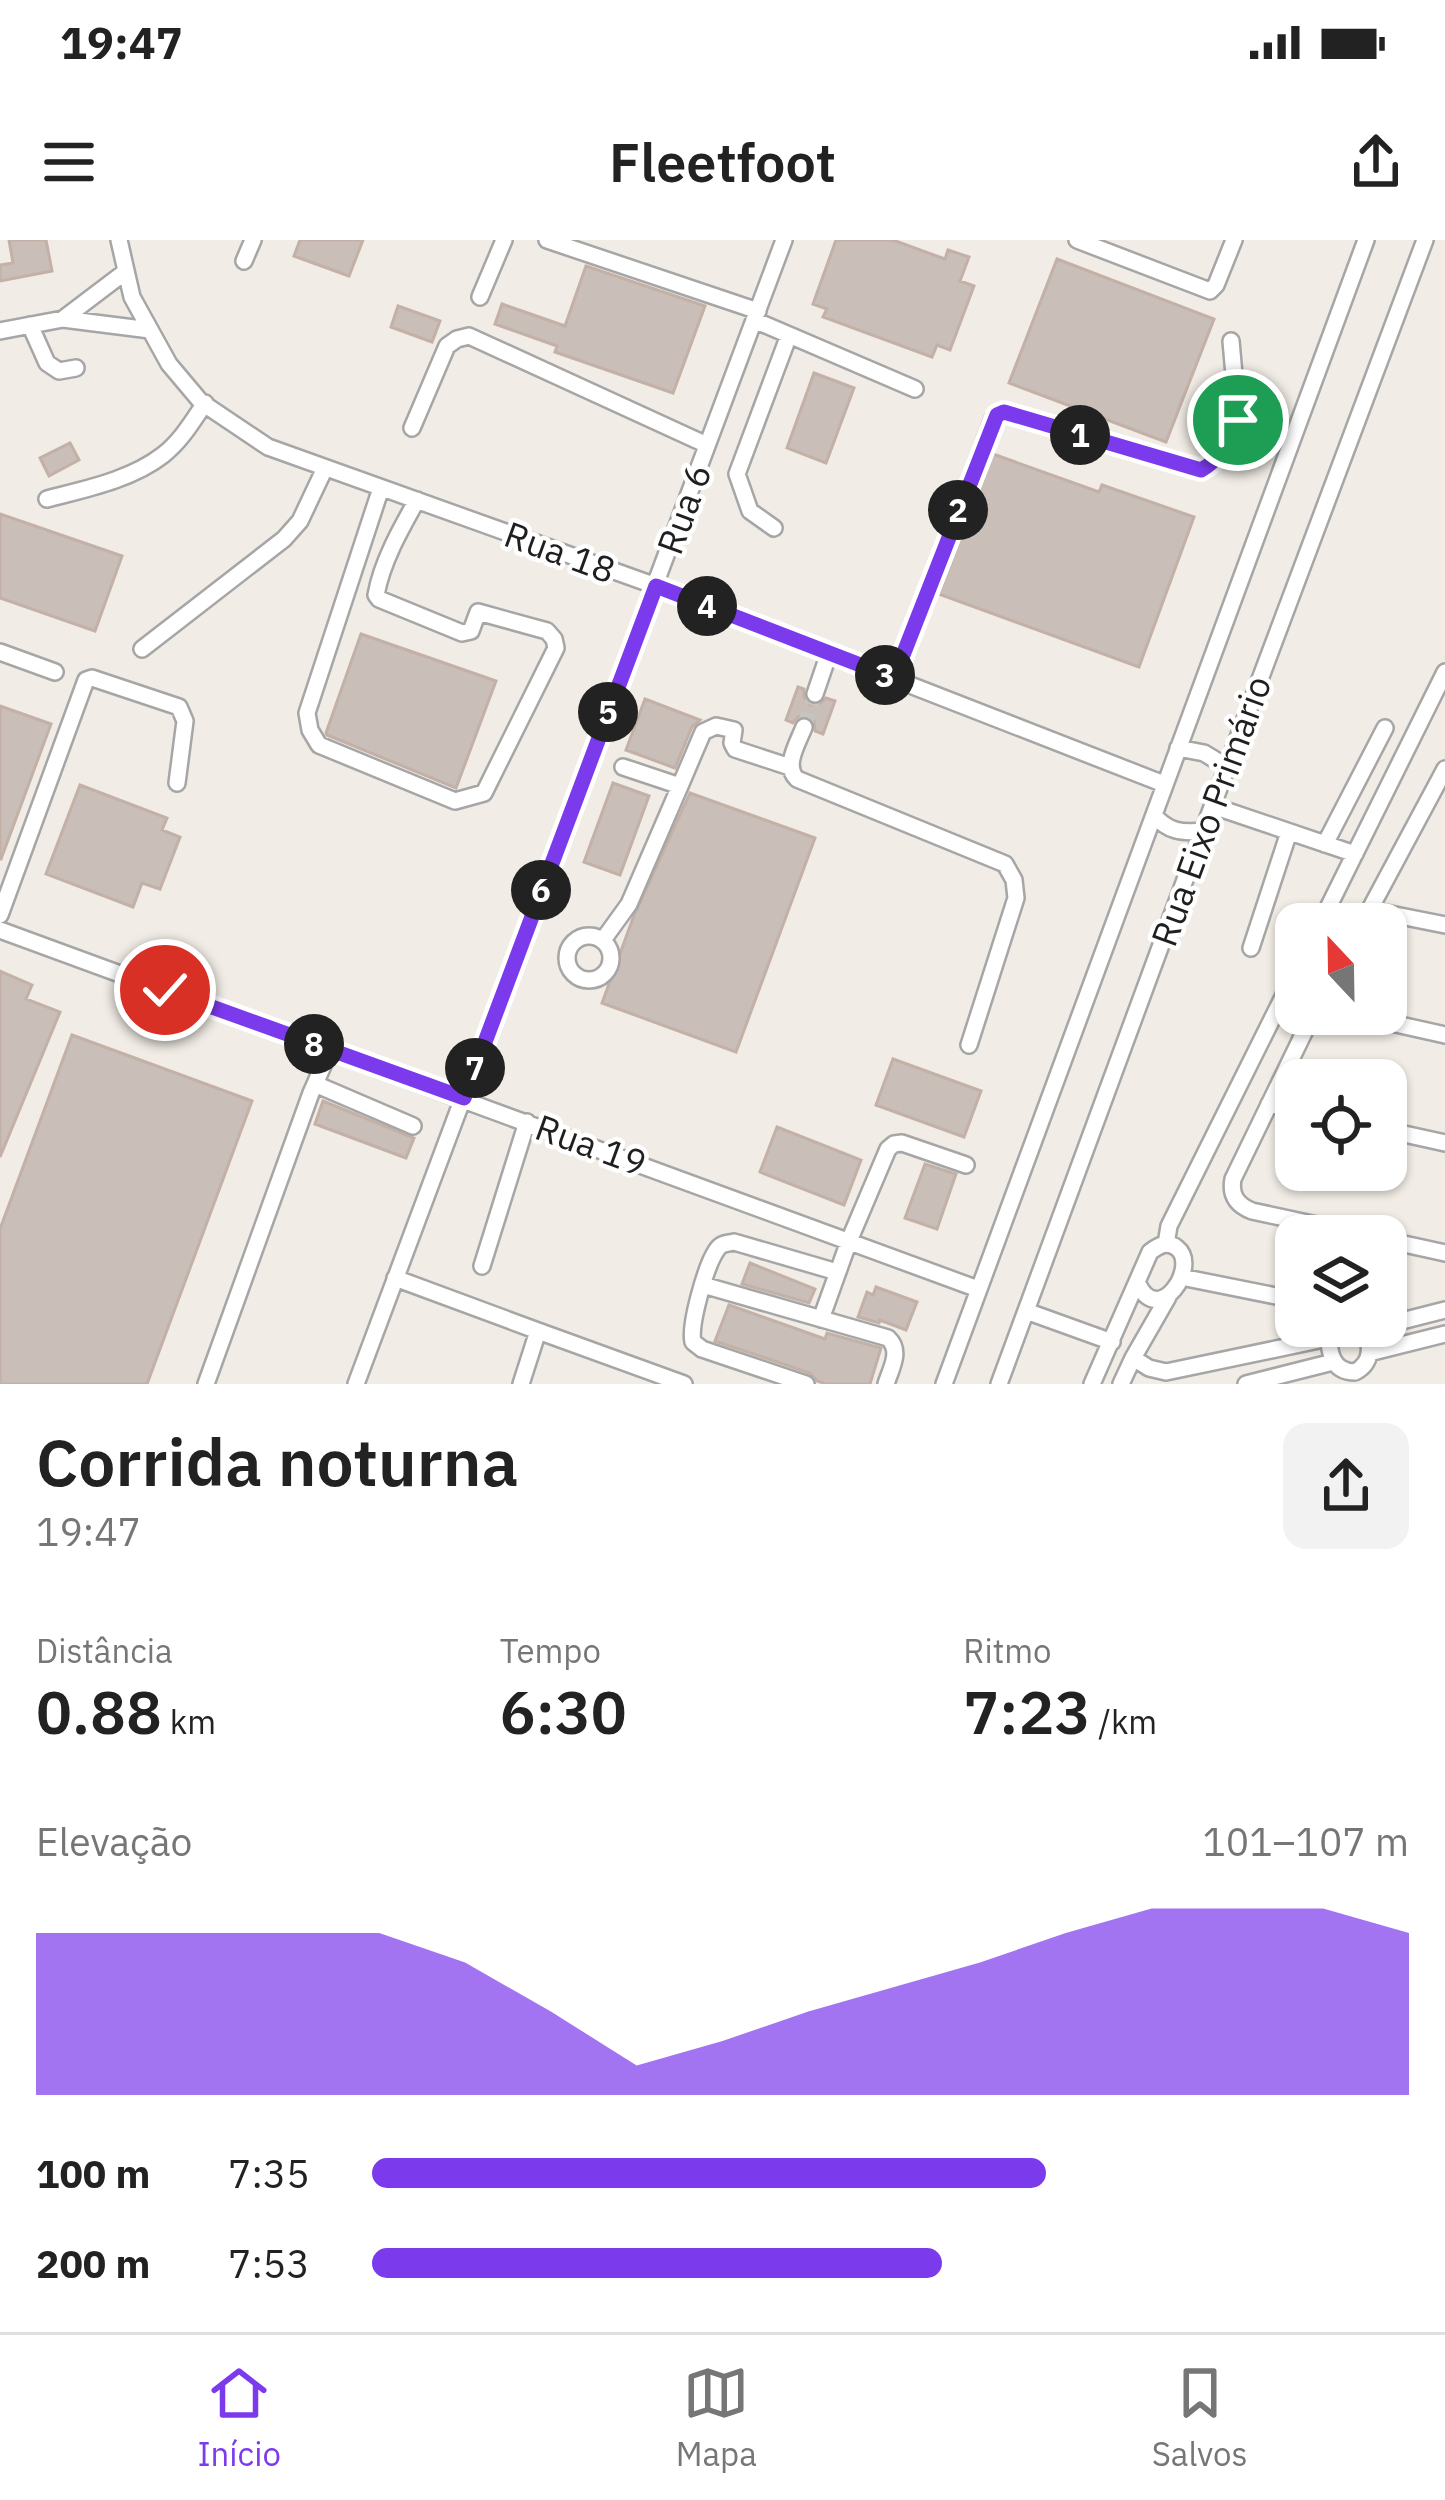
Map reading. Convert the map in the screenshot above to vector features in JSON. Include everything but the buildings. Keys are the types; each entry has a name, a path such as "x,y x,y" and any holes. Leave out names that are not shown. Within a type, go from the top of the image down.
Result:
{"street":[{"name":"Rua 18","path":"119,240 132,297 169,364 205,404 268,447 656,586 1164,784"},
{"path":"244,261 253,240"},
{"path":"480,297 504,240"},
{"path":"547,240 734,301 789,335 915,389"},
{"path":"1077,240 1210,291 1234,240"},
{"name":"Rua Eixo Primário","path":"944,1384 1366,240"},
{"name":"Rua Eixo Primário","path":"999,1384 1425,240"},
{"name":"Rua 6","path":"356,1384 756,316 778,242"},
{"path":"63,319 125,272"},
{"path":"0,320 25,318 35,324 47,363 59,371 76,368"},
{"path":"0,331 63,319 150,330"},
{"path":"774,528 750,511 737,474 789,335"},
{"path":"412,428 447,346 470,336 707,445"},
{"path":"894,678 997,415 1004,412 1201,470 1212,464 1236,429 1232,341"},
{"path":"46,499 96,486 160,458 181,439 205,404"},
{"path":"142,649 284,539 300,521 325,468"},
{"path":"381,488 307,713 310,730 319,745 454,800 469,799 484,793 556,648 547,631 478,612 471,631 462,633 376,595 399,532 417,500"},
{"path":"0,652 55,672"},
{"path":"815,694 829,653"},
{"path":"1330,903 1445,672"},
{"path":"0,915 86,680 179,707 184,721 177,782"},
{"path":"603,940 629,904 703,732 716,726 734,730 735,749 790,766"},
{"path":"804,727 791,775 1005,864 1014,880 1016,898 969,1046"},
{"path":"1325,844 1385,728"},
{"path":"1178,748 1204,753 1227,766"},
{"path":"623,767 680,786"},
{"path":"1374,903 1445,769"},
{"path":"1213,806 1354,854"},
{"path":"1425,810 1445,814"},
{"path":"1154,815 1163,826 1182,833 1203,831"},
{"path":"1251,949 1289,832"},
{"path":"1407,921 1445,925"},
{"name":"Rua 19","path":"0,930 978,1289"},
{"path":"1166,1244 1169,1226 1275,1013"},
{"path":"1407,1026 1445,1035"},
{"path":"1275,1215 1236,1200 1233,1179 1303,1035"},
{"path":"206,1384 331,1050"},
{"path":"315,1084 413,1126"},
{"path":"1269,1104 1275,1105"},
{"path":"482,1266 527,1122"},
{"path":"1407,1135 1445,1143"},
{"path":"821,1319 888,1149 902,1143 966,1165"},
{"path":"806,1384 693,1342 691,1331 703,1285 716,1250 734,1242 837,1272"},
{"path":"1092,1384 1150,1252 1166,1244 1178,1248 1184,1266 1181,1276 1121,1384"},
{"path":"1407,1245 1445,1253"},
{"path":"1181,1276 1275,1296"},
{"path":"395,1278 684,1384"},
{"path":"1138,1284 1150,1298 1168,1296"},
{"path":"703,1285 887,1338 896,1354 886,1384"},
{"path":"1407,1319 1445,1310"},
{"path":"1026,1311 1112,1342"},
{"path":"520,1384 538,1331"},
{"path":"1369,1353 1445,1334"},
{"path":"1132,1358 1161,1377 1166,1372 1285,1347"},
{"path":"1331,1347 1333,1362 1356,1378 1366,1365 1369,1347"},
{"path":"1246,1384 1333,1362"}],"tunnel":[{"path":"804,727 815,694"}],"route":[{"path":"165,990 464,1098 656,586 894,678 997,415 1004,412 1201,470 1212,464 1238,420"}]}
